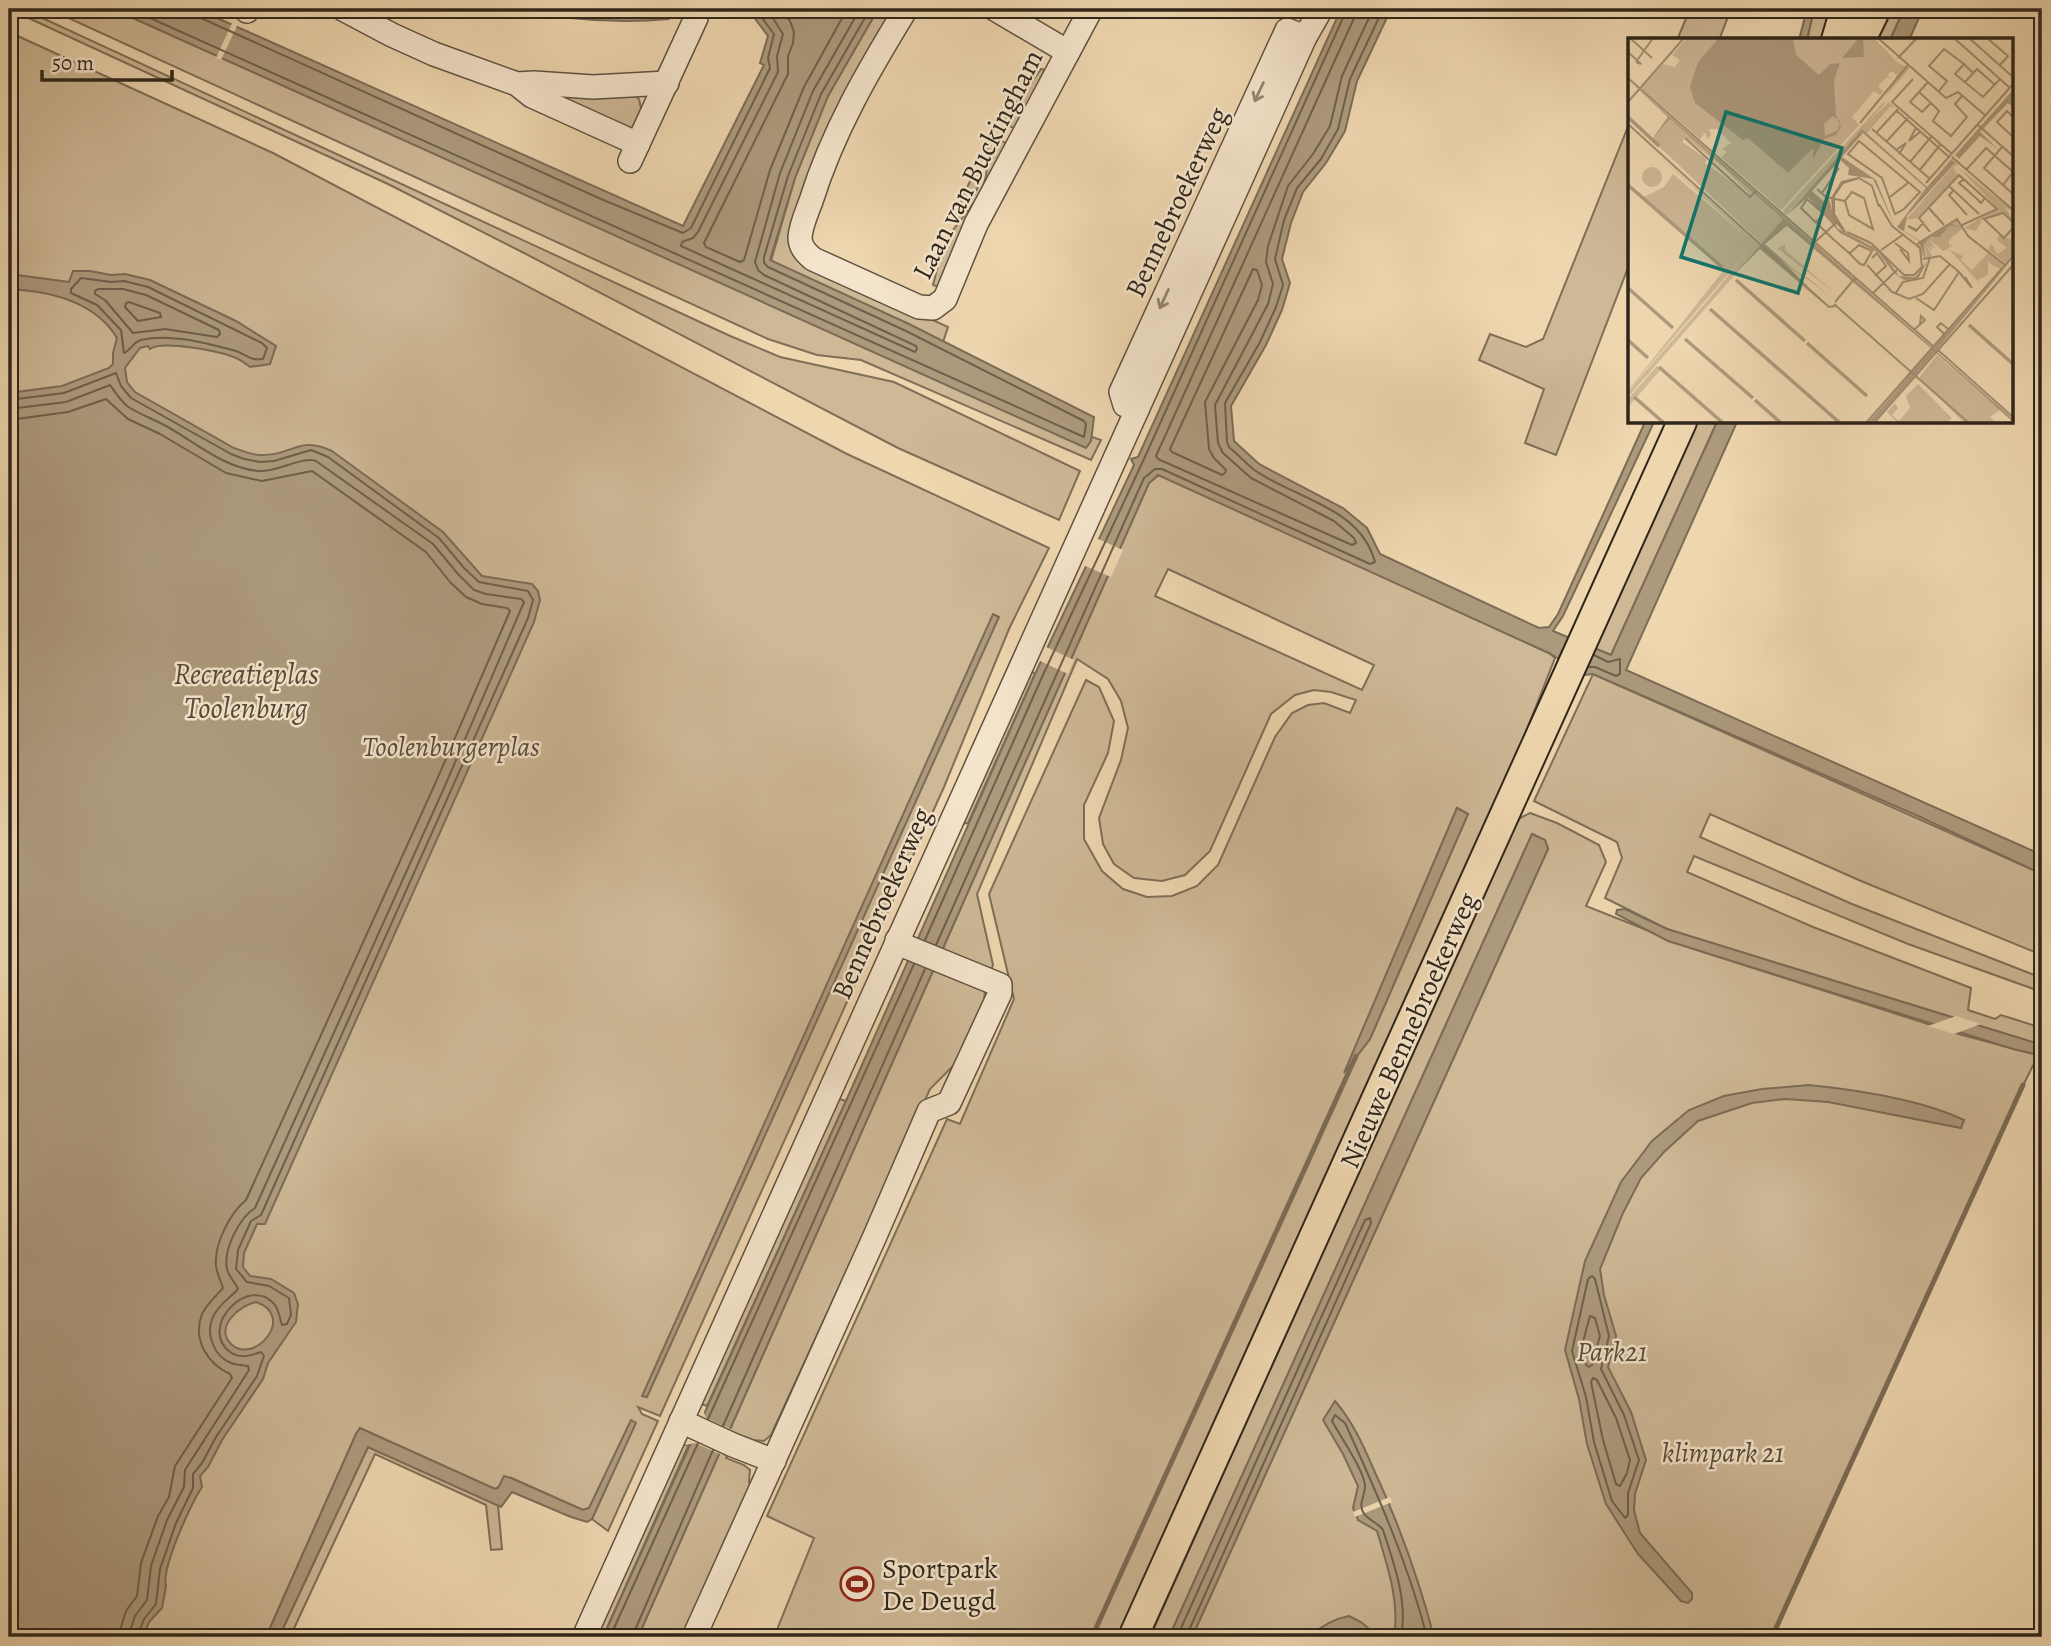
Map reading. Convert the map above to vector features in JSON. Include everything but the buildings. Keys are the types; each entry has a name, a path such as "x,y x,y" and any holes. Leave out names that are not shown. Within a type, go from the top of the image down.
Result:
{"main road":[{"path":"1837,38 1845,9"},
{"path":"1862,38 1876,9"},
{"name":"Nieuwe Bennebroekerweg","path":"1133,1637 1681,424"}],"street":[{"path":"343,9 434,54 517,84 532,96 634,152 696,18 697,9"},
{"name":"Laan van Buckingham","path":"906,9 839,124 800,235 801,245 813,258 919,307 933,308 945,299 976,224 1091,9"},
{"path":"995,9 1069,52"},
{"name":"Bennebroekerweg","path":"584,1637 687,1423 1137,410 1125,405 1121,392 1287,30 1313,19"},
{"path":"517,84 593,87 667,83"},
{"path":"694,1637 929,1111 949,1103 1000,993 1000,985 902,944"},
{"path":"687,1423 774,1461"}],"green space":[{"path":"9,9 23,9 728,335 780,357 894,382 1080,471 1059,520 898,448 388,184"},
{"path":"49,9 113,9 1086,447 1092,437 1101,440 1091,460 861,360 817,355 768,339"},
{"path":"878,9 896,9 853,79 801,259 948,327 943,342 771,261 795,178 828,96"},
{"path":"1690,9 1731,9 1720,38 1678,38"},
{"path":"1814,9 1838,9 1831,38 1807,38"},
{"path":"1882,9 1904,9 1891,38 1869,38"},
{"name":"Toolenburgerplas","path":"9,32 273,153 847,454 1049,548 1009,629 944,787 660,1416 638,1407 642,1414 658,1421 608,1531 592,1519 623,1450 589,1508 583,1510 511,1478 495,1489 360,1428 266,1637 9,1637"},
{"path":"1041,69 1049,71 1016,129 1005,124 1004,120"},
{"path":"557,92 632,94 639,99 642,113 631,130 554,101"},
{"path":"1628,126 1628,268 1556,455 1525,443 1544,389 1479,360 1490,334 1526,347 1543,339"},
{"path":"993,136 1007,144 941,288 933,285 941,253 949,235 980,192 986,176 988,148"},
{"path":"981,156 981,175 973,199 956,221 953,220"},
{"path":"1695,424 1716,424 1611,655 1594,648"},
{"path":"1159,475 1555,658 1505,785 1121,1637 774,1637 814,1538 767,1516 947,1119 960,1124 1014,999 989,894 1086,680 1099,687 1114,721 1108,753 1084,805 1084,839 1102,871 1123,889 1147,897 1172,896 1197,886 1218,865 1275,737 1292,713 1308,705 1324,703 1350,713 1356,700 1314,690 1295,695 1271,714 1210,851 1185,875 1162,881 1134,878 1114,864 1103,844 1099,818 1121,760 1128,728 1121,701 1108,679 1077,659 977,894 993,965 980,984 985,991 984,1000 955,1064 930,1089 771,1435 764,1441 737,1434 726,1458 750,1470 749,1482 753,1486 683,1637 638,1637 1149,483","holes":["1168,569 1374,665 1362,690 1155,596","1457,808 1468,814 1370,1039 1346,1070"]},
{"path":"1029,669 1035,674 968,823 959,824"},
{"path":"1593,674 2042,874 2042,955 1861,881 1710,814 1700,837 1852,904 2042,978 2042,992 1908,944 1694,856 1687,872 1813,927 1971,988 1968,1010 1995,1019 2001,1015 2042,1028 2042,1045 1667,929 1605,898 1622,858 1617,842 1534,801"},
{"name":"Park21","path":"1530,813 1557,823 1599,845 1606,862 1586,906 1697,950 1962,1035 2038,1055 1773,1637 1192,1637 1548,849 1545,840 1532,834 1169,1637 1150,1637 1512,831 1520,818"},
{"path":"836,1098 846,1101 707,1406 698,1403"},
{"path":"689,1444 603,1637 591,1637 677,1447"},
{"path":"368,1447 498,1505 502,1549 491,1550 486,1505 375,1454 290,1637 279,1637"}],"water":[{"path":"113,9 197,9 683,226 764,65 760,63 768,36 753,16 742,9 878,9 828,96 795,178 770,260 909,324 1094,417 1091,441 1086,448"},
{"path":"515,9 673,9 669,19 611,21 554,16"},
{"path":"1341,9 1391,9 1357,81 1345,131 1326,163 1303,192 1291,223 1282,259 1290,283 1282,310 1266,345 1231,406 1234,441 1259,464 1343,508 1367,528 1380,554 1539,628 1549,627 1558,614 1644,424 1653,424 1563,616 1553,631 1611,655 1716,424 1736,424 1626,670 2042,855 2042,874 1918,816 1593,674 1585,675 1549,653 1158,475 1149,483 638,1637 603,1637 846,1101 1035,674 1134,465 1131,459 1138,457"},
{"path":"1807,9 1814,9 1807,38 1800,38"},
{"path":"1904,9 1923,9 1910,38 1891,38"},
{"name":"Recreatieplas Toolenburg","path":"73,271 125,274 150,280 236,321 276,346 270,364 250,367 236,358 218,352 178,346 150,349 148,346 140,348 125,368 127,382 135,392 244,452 258,455 281,453 303,445 332,451 443,532 482,576 532,584 538,591 540,600 534,622 265,1224 257,1224 244,1253 243,1267 250,1276 271,1279 294,1293 298,1304 296,1322 268,1363 263,1379 200,1476 202,1487 172,1551 162,1608 149,1622 143,1637 9,1637 9,393 62,386 109,368 113,364 117,338 108,325 96,315 69,300 39,292 9,289 9,274 69,282","holes":["256,1302 268,1309 273,1318 272,1327 260,1344 250,1349 240,1349 231,1344 225,1331 237,1312"]},
{"path":"993,614 999,617 647,1397 642,1396"},
{"path":"1457,808 1468,814 1370,1039 1344,1073"},
{"path":"1532,834 1545,840 1548,849 1192,1637 1169,1637"},
{"path":"1625,909 1667,929 2042,1045 2042,1056 1668,941 1616,914 1617,910"},
{"path":"1809,1085 1909,1101 1964,1120 1961,1128 1828,1102 1785,1099 1752,1103 1698,1121 1664,1152 1641,1178 1600,1269 1604,1295 1616,1336 1608,1367 1631,1412 1646,1460 1635,1494 1634,1510 1640,1533 1692,1593 1692,1599 1688,1603 1681,1601 1638,1554 1606,1504 1587,1444 1579,1399 1565,1350 1585,1261 1621,1182 1652,1141 1689,1110 1724,1096"},
{"path":"1335,1401 1357,1434 1392,1511 1415,1573 1434,1637 1394,1637 1394,1597 1377,1531 1358,1520 1353,1508 1358,1486 1323,1420"},
{"path":"631,1420 636,1423 592,1519 587,1522 512,1492 501,1507 368,1447 279,1637 266,1637 360,1428 495,1489 504,1476 583,1510 589,1508"},
{"path":"1349,1616 1379,1637 1309,1637 1318,1629"}],"pier":[{"path":"233,21 238,24 221,60 216,58"},
{"path":"1096,538 1123,550 1111,577 1083,565"},
{"path":"1044,646 1074,660 1068,674 1038,660"},
{"path":"1956,1016 1981,1024 1954,1034 1928,1026"},
{"path":"702,1408 706,1418 733,1430 722,1455 695,1443 685,1445"},
{"path":"1390,1497 1392,1502 1355,1517 1353,1512"}],"waterway":[{"path":"1092,1637 1356,1056"},
{"path":"1772,1637 2023,1085"}],"place":[{"name":"Sportpark De Deugd","path":"857,1584"}],"park label":[{"name":"klimpark 21","path":"1723,1452"}]}
